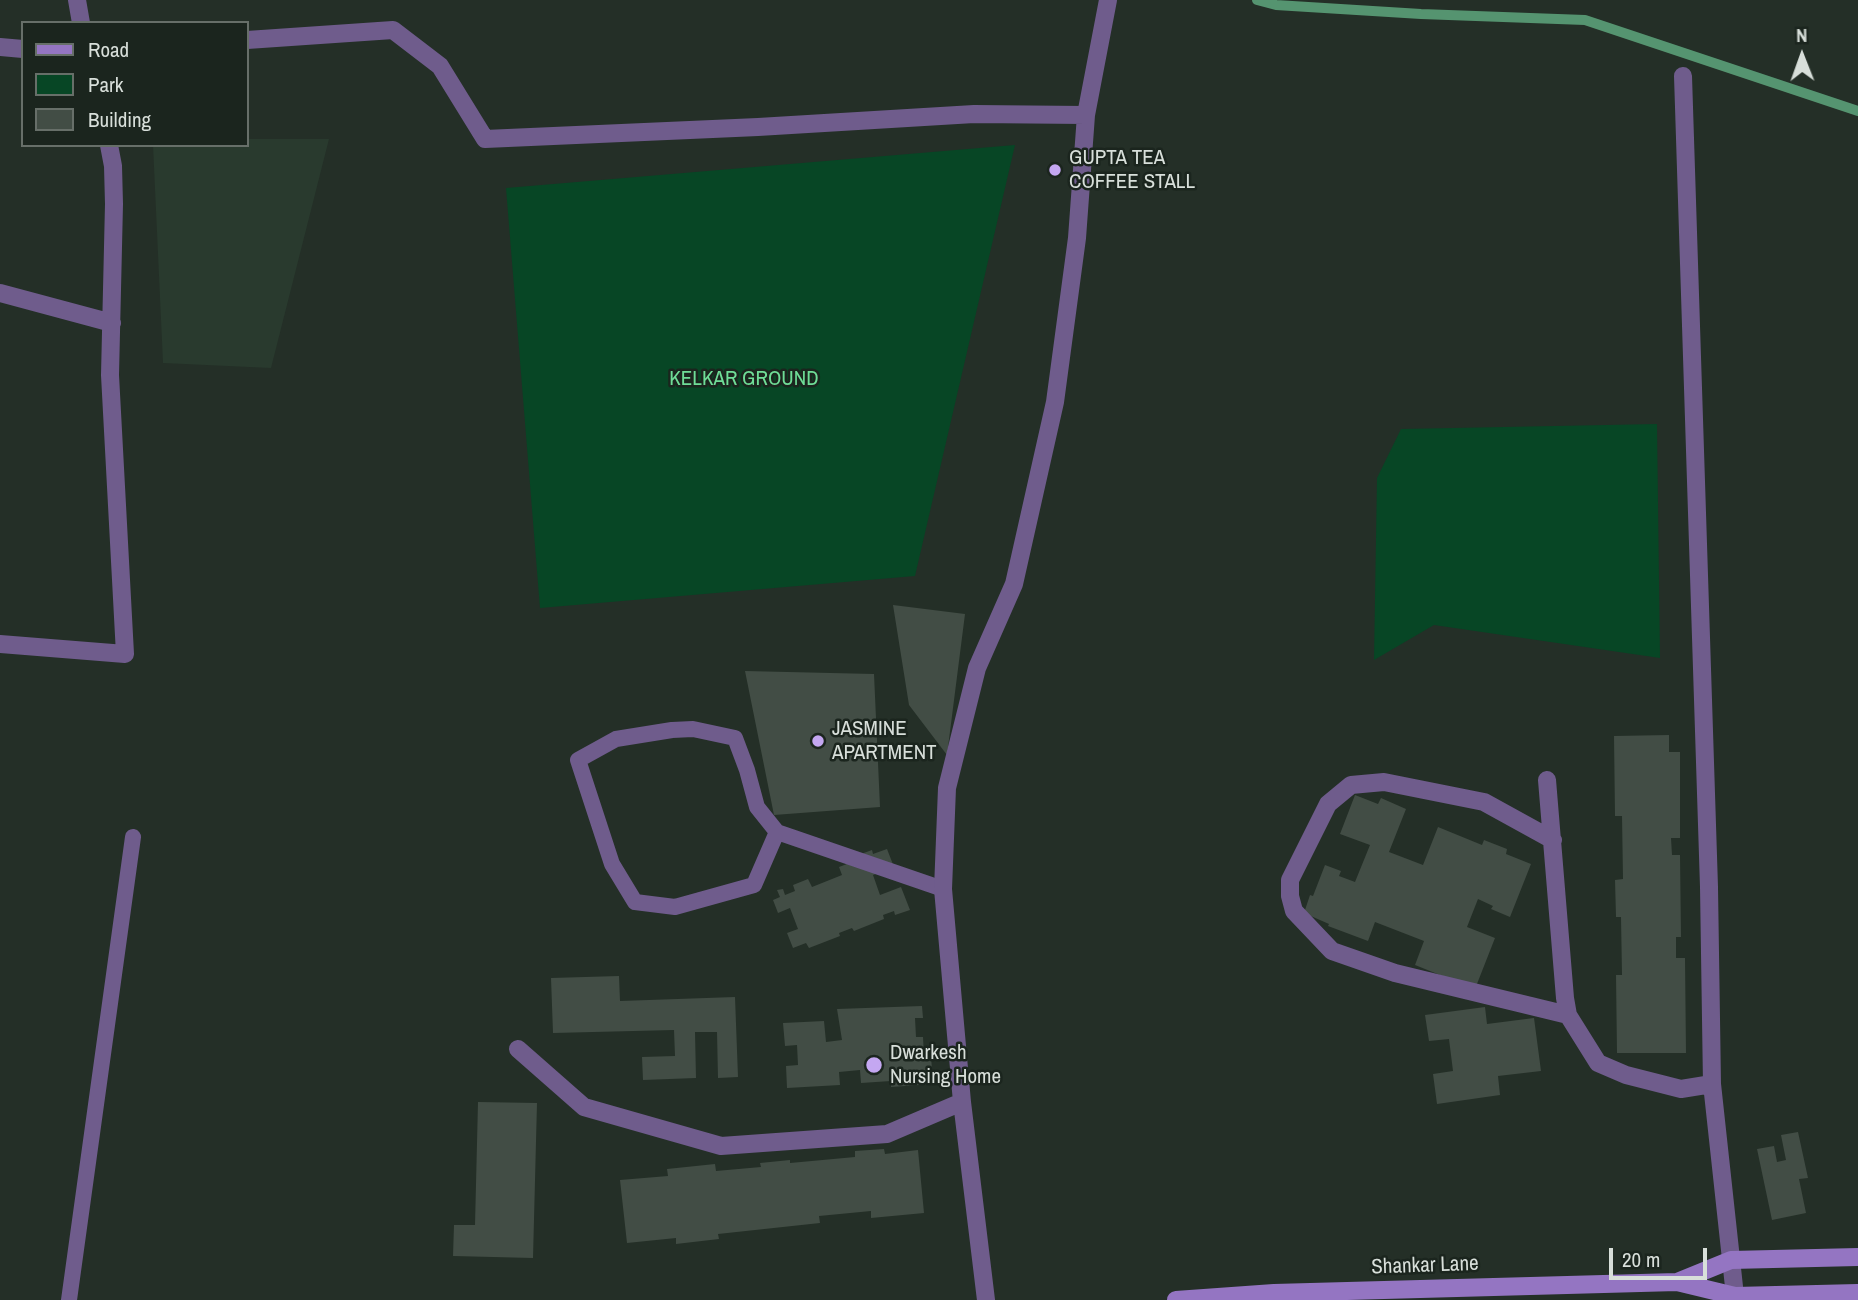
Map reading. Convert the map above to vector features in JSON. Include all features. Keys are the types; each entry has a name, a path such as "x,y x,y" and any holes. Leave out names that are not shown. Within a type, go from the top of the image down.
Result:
{"street":[{"path":"77,0 81,21"},
{"path":"986,1300 962,1102 943,889 947,788 978,668 1014,584 1055,402 1077,238 1086,115 1108,0"},
{"path":"248,40 393,30 440,66 485,139 975,114 1086,115"},
{"path":"0,47 21,49"},
{"path":"1683,76 1709,873 1712,1084 1735,1296"},
{"path":"0,644 125,654 110,374 114,191 109,147"},
{"path":"0,293 111,323"},
{"path":"1547,780 1568,1015 1598,1063 1626,1075 1681,1089 1712,1084"},
{"path":"1553,839 1483,802 1384,782 1351,785 1328,804 1290,880 1290,896 1294,911 1332,951 1395,973 1568,1015"},
{"path":"519,1049 584,1107 721,1146 887,1134 962,1102"},
{"name":"Shankar Lane","path":"1677,1282 1731,1259 1858,1257"},
{"name":"Shankar Lane","path":"1176,1300 1274,1293 1350,1296 1677,1282 1735,1296 1858,1293"}],"lane":[{"path":"777,832 754,886 675,907 635,902 612,864 578,760 616,738 693,729 734,737 757,807 777,832 943,889"},
{"path":"69,1300 133,837"}],"shaded area":[{"path":"248,139 329,139 271,368 163,363 153,147 248,147"}],"green space":[{"name":"KELKAR GROUND","path":"1015,145 915,576 540,608 506,188"},
{"path":"1657,424 1660,658 1434,625 1374,660 1377,478 1401,429"}],"building":[{"path":"893,605 965,614 947,755 909,705"},
{"name":"JASMINE APARTMENT","path":"745,671 874,674 880,807 774,815"},
{"path":"1669,735 1669,752 1680,752 1680,838 1671,838 1672,855 1680,855 1681,937 1676,937 1676,958 1685,958 1686,1053 1617,1053 1616,975 1622,975 1621,917 1616,917 1615,880 1623,879 1622,816 1615,816 1614,736"},
{"path":"1355,795 1378,804 1381,798 1406,809 1389,852 1423,865 1438,827 1482,845 1484,840 1507,849 1506,854 1531,864 1510,917 1491,909 1493,906 1478,899 1467,927 1495,938 1475,989 1415,965 1424,941 1375,922 1368,941 1328,926 1329,924 1304,913 1325,865 1341,871 1339,876 1355,882 1370,845 1340,834"},
{"path":"887,849 894,867 873,875 880,895 901,887 910,910 895,915 894,911 883,915 884,919 854,931 852,928 839,933 840,936 809,948 806,943 793,948 787,933 798,929 790,908 778,913 773,900 780,897 777,890 783,889 785,895 795,891 793,885 808,879 812,887 842,875 839,867 852,862 861,854 872,850 873,854"},
{"path":"619,976 620,1001 735,997 738,1077 718,1078 717,1032 695,1032 696,1078 643,1080 642,1057 675,1056 674,1030 553,1033 551,978"},
{"path":"922,1006 923,1018 915,1018 916,1037 923,1037 924,1057 931,1056 933,1084 891,1087 891,1081 861,1083 860,1070 839,1072 840,1085 787,1088 786,1066 798,1065 797,1045 785,1046 783,1023 824,1021 826,1042 842,1040 837,1009"},
{"path":"1485,1007 1487,1024 1534,1018 1541,1071 1498,1076 1500,1095 1437,1104 1433,1074 1453,1071 1449,1039 1429,1041 1425,1015"},
{"path":"478,1102 537,1103 533,1258 453,1256 454,1225 475,1225"},
{"path":"1798,1132 1808,1178 1799,1179 1806,1213 1772,1220 1757,1149 1774,1146 1777,1162 1786,1160 1781,1135"},
{"path":"884,1149 885,1154 918,1150 924,1213 871,1218 871,1211 819,1216 820,1223 718,1234 719,1239 676,1244 676,1238 627,1243 620,1180 668,1176 667,1169 715,1164 716,1171 761,1167 760,1163 855,1157 855,1151"}],"waterway":[{"path":"1257,0 1276,5 1421,14 1585,20 1858,111"}],"place":[{"name":"GUPTA TEA COFFEE STALL","path":"1055,170"},
{"name":"JASMINE APARTMENT","path":"818,741"},
{"name":"Dwarkesh Nursing Home","path":"874,1065"}]}
